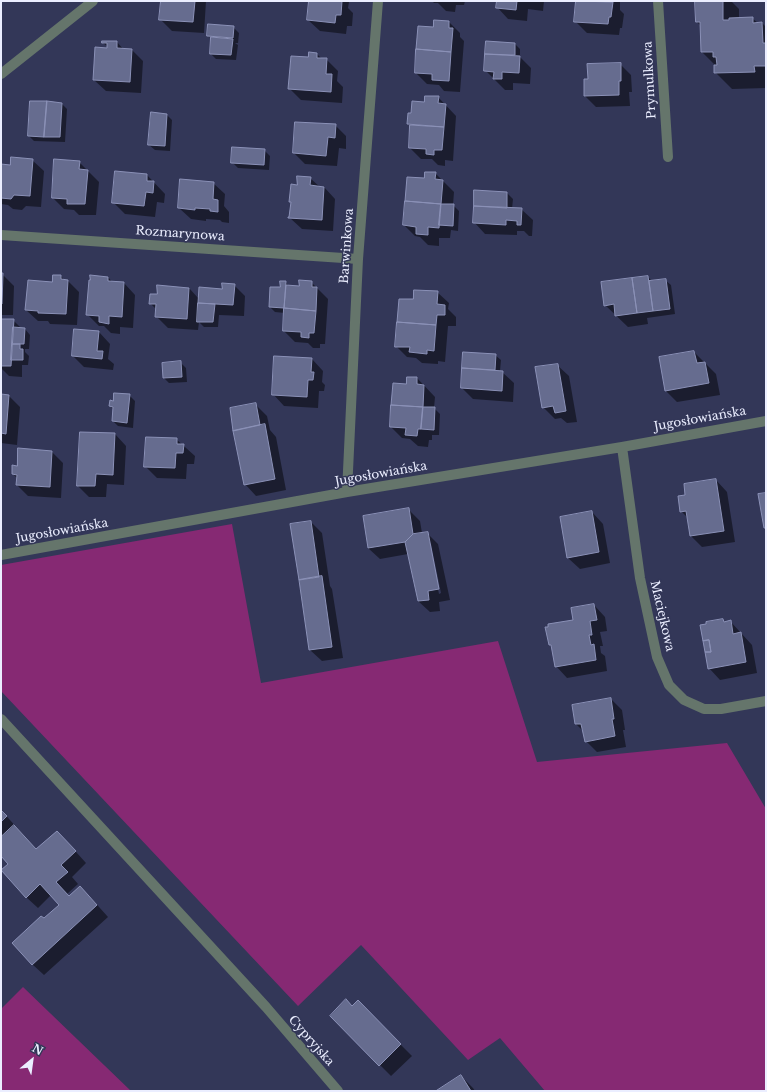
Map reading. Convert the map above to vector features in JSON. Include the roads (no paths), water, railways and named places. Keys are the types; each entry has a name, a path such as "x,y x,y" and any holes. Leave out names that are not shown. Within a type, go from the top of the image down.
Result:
{"street":[{"path":"1,74 93,1"},
{"name":"Barwinkowa","path":"347,492 358,259 378,1"},
{"name":"Prymulkowa","path":"658,1 668,157"},
{"name":"Rozmarynowa","path":"1,235 358,259"},
{"name":"Jugosłowiańska","path":"1,555 347,492 622,447 766,421"},
{"name":"Maciejkowa","path":"622,447 640,578 657,657 669,685 684,700 704,709 721,709 766,700"},
{"name":"Cypryjska","path":"1,719 266,1007 338,1091"}]}
